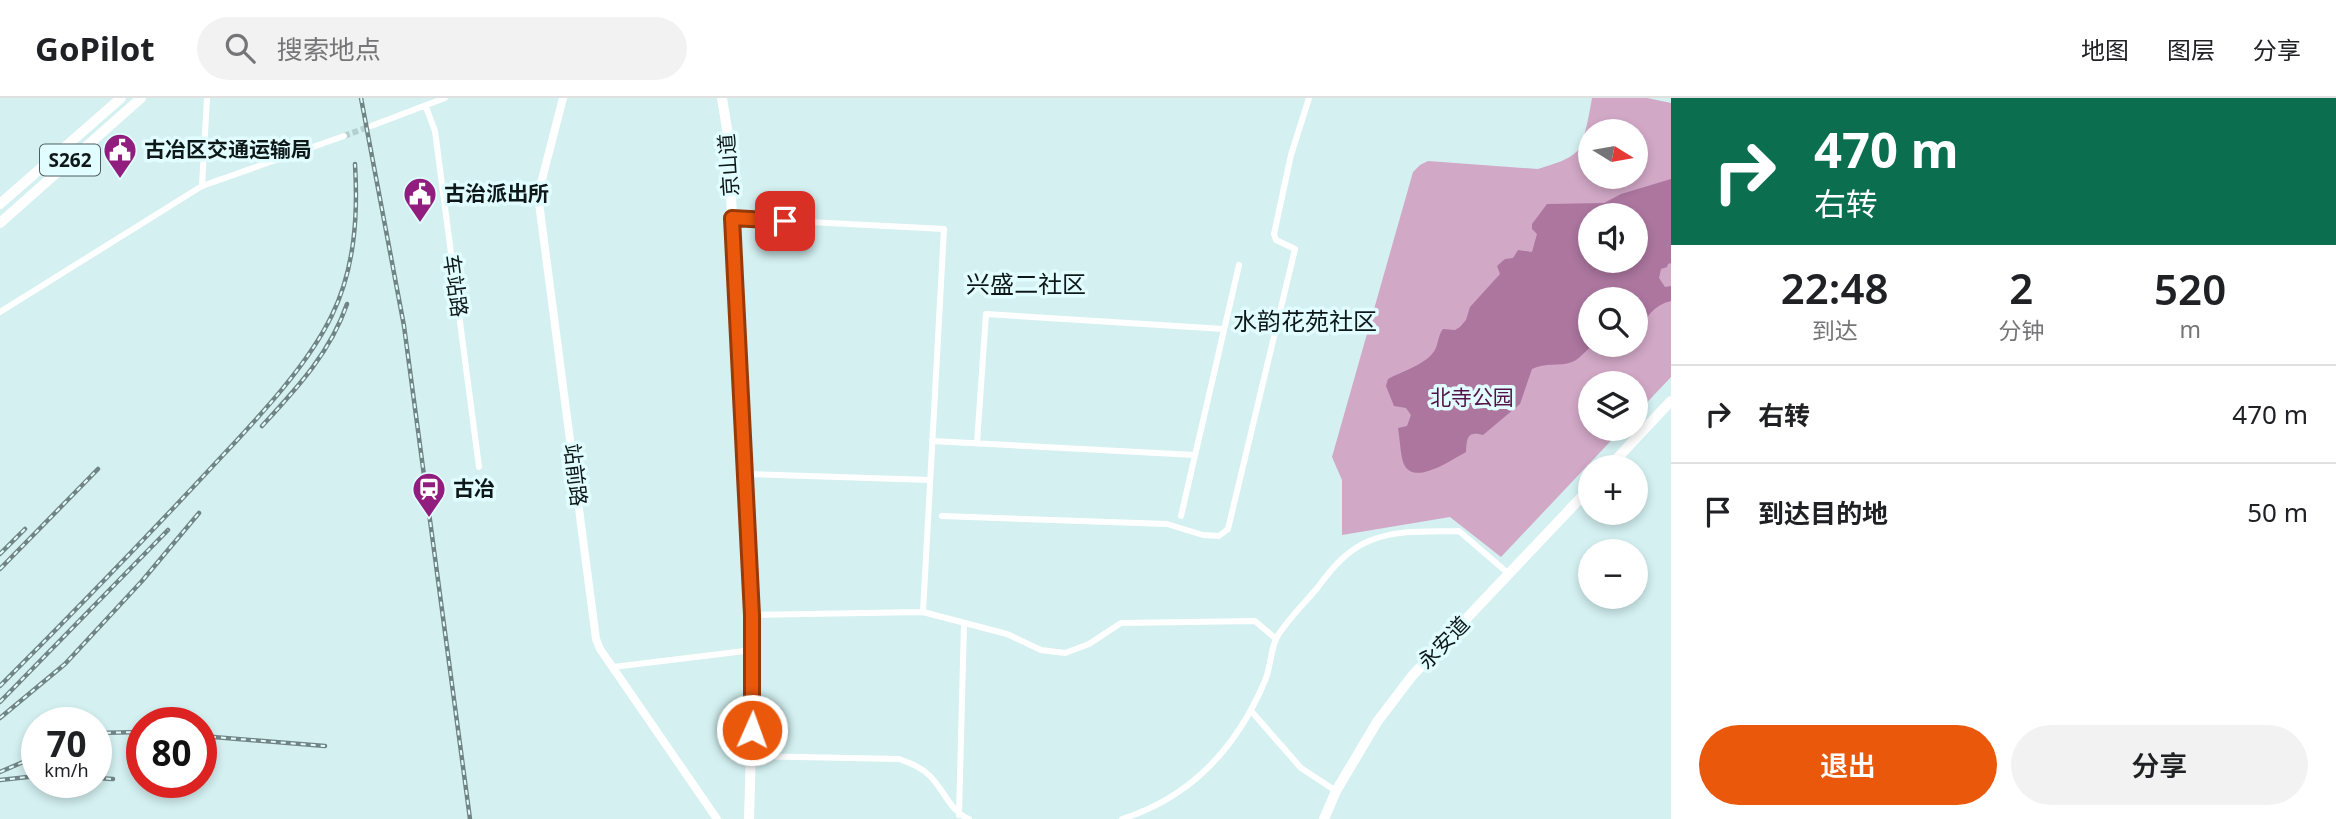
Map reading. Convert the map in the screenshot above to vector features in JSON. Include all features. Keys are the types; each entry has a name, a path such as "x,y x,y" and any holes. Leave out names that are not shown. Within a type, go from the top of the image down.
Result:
{"main road":[{"name":"S262","path":"0,204 121,98"},
{"name":"S262","path":"0,223 141,98"},
{"name":"京山道","path":"722,98 728,135 752,615 749,819"},
{"path":"1620,455 1671,401"},
{"name":"永安道","path":"1324,819 1336,791 1377,722 1412,676 1578,500"}],"street":[{"path":"202,186 207,98"},
{"path":"372,126 445,98"},
{"name":"站前路","path":"563,98 538,195 596,639 600,649 717,819"},
{"path":"942,516 1167,524 1203,535 1219,536 1228,529 1295,249 1276,240 1274,234 1291,155 1309,98"},
{"name":"车站路","path":"426,107 435,131 479,467"},
{"path":"0,312 202,186 344,136"},
{"path":"732,218 944,229 923,612"},
{"path":"1181,516 1239,265"},
{"path":"977,443 986,314 1224,329"},
{"path":"932,441 1195,455"},
{"path":"745,474 930,480"},
{"path":"1122,819 1138,814 1198,778 1226,751 1252,712 1268,674 1276,639 1338,562 1367,542 1394,533 1459,531 1509,574"},
{"path":"752,615 923,612 1007,634 1041,650 1065,653 1089,644 1121,623 1255,621 1276,639"},
{"path":"960,815 964,623"},
{"path":"614,667 753,650"},
{"path":"1252,712 1301,768 1336,791"},
{"path":"751,756 899,759 915,765 930,776 960,815 969,819"}],"green space":[{"name":"北寺公园","path":"1592,98 1647,98 1671,103 1671,377 1648,401 1648,371 1578,371 1578,441 1611,441 1597,455 1578,455 1578,476 1501,557 1450,517 1342,535 1342,480 1332,457 1413,172 1428,161 1538,169 1560,162 1578,150 1578,189 1648,189 1648,119 1588,119"}],"shaded area":[{"path":"1671,179 1671,263 1661,269 1659,278 1665,287 1671,286 1671,301 1660,305 1648,317 1648,287 1578,287 1579,357 1572,362 1532,369 1520,404 1483,435 1470,435 1466,452 1432,470 1415,473 1408,469 1402,458 1398,428 1407,426 1411,415 1406,408 1394,406 1386,386 1388,379 1428,358 1436,348 1443,329 1455,330 1460,327 1466,320 1470,307 1500,274 1497,266 1505,259 1513,258 1518,250 1532,252 1537,234 1532,229 1532,224 1547,204 1578,203 1578,273 1648,273 1648,203 1604,203 1621,194 1648,189 1648,186"}],"tunnel":[{"path":"344,136 371,126"}],"railway":[{"path":"361,98 404,326 470,819"},
{"path":"0,686 227,451 308,356 332,315 346,279 355,222 355,164"},
{"path":"262,426 300,384 322,354 347,304"},
{"path":"0,569 98,469"},
{"path":"0,718 65,664 142,581 199,513"},
{"path":"0,554 25,529"},
{"path":"0,702 168,530"},
{"path":"112,733 126,732"},
{"path":"217,737 325,746"},
{"path":"0,772 21,763"},
{"path":"0,780 21,778"}],"place":[{"name":"古冶区交通运输局","path":"120,180"},
{"name":"古治派出所","path":"420,224"},
{"name":"古冶","path":"429,519"}],"district":[{"name":"兴盛二社区","path":"1026,285"},
{"name":"水韵花苑社区","path":"1305,322"}],"route":[{"path":"752,730 752,615 732,218 785,221"}]}
